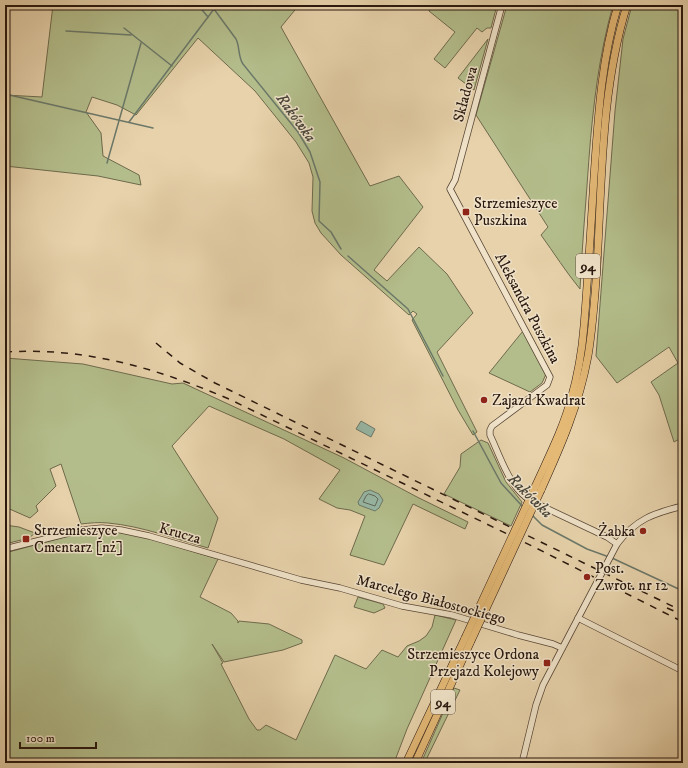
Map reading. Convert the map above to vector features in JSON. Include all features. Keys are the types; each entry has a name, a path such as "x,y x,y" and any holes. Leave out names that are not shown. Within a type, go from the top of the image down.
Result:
{"main road":[{"name":"94","path":"538,488 571,400 581,354 602,78 609,38 618,5"},
{"name":"94","path":"415,763 468,640 538,488 569,426 578,402 588,355 594,311 609,86 617,42 627,5"},
{"name":"94","path":"406,763 468,640"}],"street":[{"name":"Składowa","path":"450,189 454,180 502,5"},
{"name":"Aleksandra Puszkina","path":"450,189 550,375 547,385 491,428 490,435 517,490 526,498 607,537 617,544"},
{"path":"522,763 537,701 562,648 617,544 628,530 644,519 660,512 683,506"},
{"name":"Krucza","path":"5,549 60,534 94,528 121,530 164,540 292,578"},
{"name":"Marcelego Białostockiego","path":"292,578 340,588 402,606 452,615 518,635 555,644 562,648"},
{"path":"578,618 683,671"}],"green space":[{"path":"53,5 299,5 281,27 370,186 399,176 423,207 374,270 387,281 419,247 447,274 473,313 437,352 477,432 473,435 458,410 412,320 417,314 413,311 409,315 341,255 321,233 315,223 312,211 313,177 309,163 296,142 255,91 198,38 136,115 117,105 92,97 86,112 101,133 103,156 139,175 141,185 98,176 5,166 5,95 42,97"},
{"path":"432,5 497,5 491,28 487,28 482,32 477,28 445,68 434,59 455,32 429,11"},
{"path":"507,5 613,5 600,62 592,119 580,289 541,235 548,227 476,115"},
{"path":"632,5 683,5 683,437 674,442 659,395 651,382 678,363 669,347 617,383 596,356 615,111 623,39"},
{"path":"488,39 474,90 458,78"},
{"path":"523,331 546,374 542,383 530,392 489,373"},
{"path":"5,358 83,364 172,384 183,383 344,458 468,522 465,529 413,504 384,565 350,555 365,516 350,510 337,508 319,499 340,470 284,439 209,406 172,446 218,518 208,548 133,527 105,523 81,524 61,464 50,469 56,486 36,506 38,511 30,518 5,507"},
{"path":"481,440 488,443 506,482 522,502 511,526 444,494 460,467 461,454"},
{"path":"5,525 19,527 35,533 29,538 5,544"},
{"path":"102,530 146,538 218,559 200,597 231,613 238,623 239,621 269,624 302,640 302,643 283,650 224,662 212,644 223,663 221,664 249,719 257,730 260,730 266,725 296,740 335,655 366,669 382,650 398,657 407,646 426,636 432,627 435,615 456,620 407,729 394,763 5,763 5,553 72,535"},
{"path":"358,597 383,604 385,608 374,613 354,607"},
{"path":"454,688 460,690 426,760 432,763 421,763"}],"water":[{"path":"361,421 375,429 371,437 356,429"},
{"path":"370,490 379,494 383,500 379,508 375,511 359,505 358,502 364,492"}],"waterway":[{"name":"Rakówka","path":"198,5 208,17"},
{"name":"Rakówka","path":"211,5 236,39 240,58 243,64 298,132 310,152 320,182 319,221 331,232 341,249"},
{"path":"129,122 217,5"},
{"path":"124,28 172,66"},
{"path":"66,31 131,35"},
{"path":"107,163 141,43"},
{"path":"5,94 153,128"},
{"name":"Rakówka","path":"348,256 408,309 443,376"},
{"name":"Rakówka","path":"473,431 501,483 523,507"},
{"name":"Rakówka","path":"532,515 542,525 587,549 609,557"},
{"name":"Rakówka","path":"612,558 683,591"}],"railway":[{"path":"156,343 180,363 215,383 674,607"},
{"path":"5,352 35,351 92,356 147,369 202,388 229,399 532,546 683,622"},
{"path":"667,608 683,615"}],"place":[{"name":"Strzemieszyce Puszkina","path":"466,212"},
{"name":"Zajazd Kwadrat","path":"484,400"},
{"name":"Żabka","path":"643,531"},
{"name":"Strzemieszyce Cmentarz [nż]","path":"26,539"},
{"name":"Post. Zwrot. nr 12","path":"587,577"},
{"name":"Strzemieszyce Ordona Przejazd Kolejowy","path":"547,663"}]}
